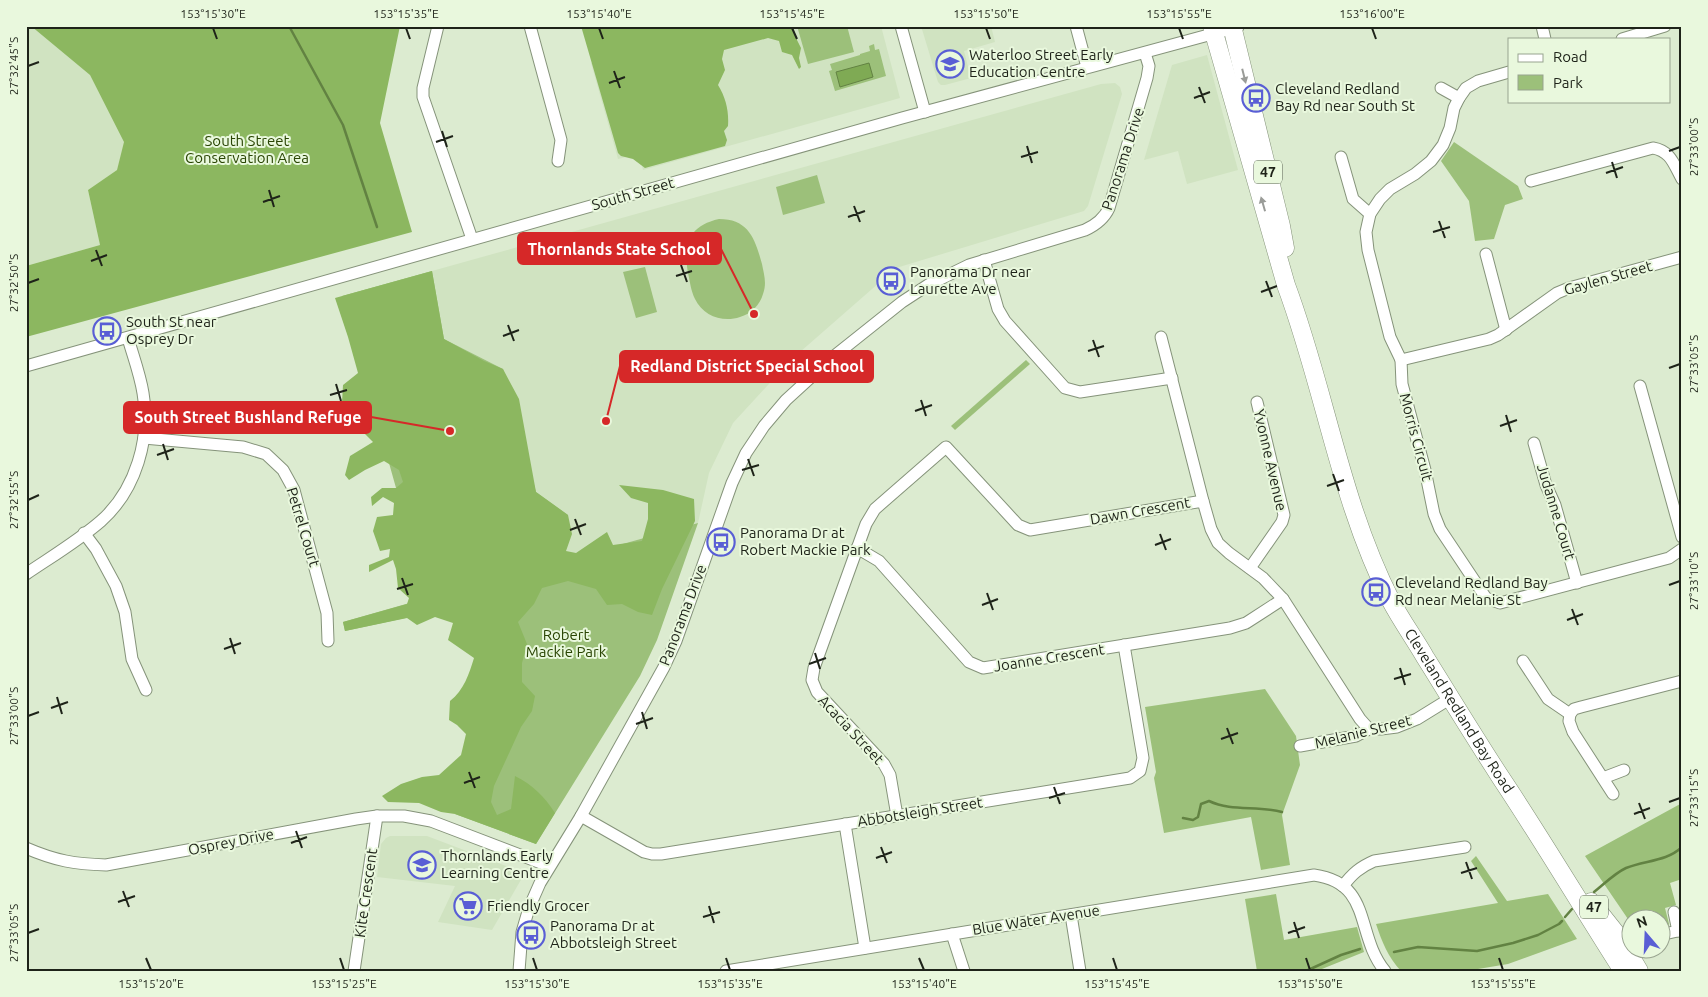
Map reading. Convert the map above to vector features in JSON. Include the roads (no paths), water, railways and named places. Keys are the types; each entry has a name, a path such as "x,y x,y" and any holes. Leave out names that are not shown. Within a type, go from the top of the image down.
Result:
{"highway":[{"name":"Cleveland Redland Bay Road","path":"1235,27 1281,226 1298,317 1340,470 1366,544 1391,601 1450,698 1545,845 1623,971"},
{"name":"Cleveland Redland Bay Road","path":"1213,30 1286,285 1298,317"},
{"name":"Cleveland Redland Bay Road","path":"1545,845 1618,936 1639,971"},
{"path":"1618,936 1611,939 1611,944 1628,971"}],"street":[{"path":"438,26 423,88 423,98 472,239"},
{"path":"530,26 561,140 558,161"},
{"path":"901,26 925,112"},
{"path":"1076,26 1087,67"},
{"path":"1625,38 1665,26"},
{"name":"South Street","path":"26,366 925,112 1087,67 1145,53 1213,30 1235,27"},
{"name":"Panorama Drive","path":"519,971 522,932 529,908 549,866 581,816 664,667 676,641 732,483 746,453 764,426 786,400 833,357 902,302 928,285 955,271 984,260 1085,230 1100,222 1106,215 1148,78 1149,66 1145,53"},
{"name":"Morris Circuit","path":"1508,72 1478,81 1466,88 1454,108 1450,128 1443,145 1431,161 1415,174 1390,189 1380,199 1370,214 1366,232 1368,250 1390,338 1401,360 1402,384 1425,470 1434,514 1440,529 1486,598 1500,603 1669,558 1682,549"},
{"path":"1441,88 1459,98"},
{"path":"1531,181 1653,148 1662,149 1669,156 1682,179"},
{"path":"1341,157 1353,199 1370,214"},
{"path":"1486,254 1506,330"},
{"name":"Gaylen Street","path":"1401,360 1489,339 1506,330 1563,290 1682,257"},
{"path":"984,260 998,309 1005,321 1065,388 1080,392 1172,378"},
{"path":"1161,337 1203,501"},
{"path":"26,574 101,520 118,503 131,480 144,438 146,414 143,391 128,338"},
{"path":"1640,386 1682,536"},
{"name":"Yvonne Avenue","path":"1250,568 1282,522 1284,515 1257,402"},
{"name":"Petrel Court","path":"144,438 243,447 266,454 283,470 294,490 327,612 328,640"},
{"name":"Judanne Court","path":"1534,442 1546,485 1556,505 1577,582"},
{"name":"Dawn Crescent","path":"946,447 1018,525 1030,530 1203,501 1211,529 1218,543 1263,578 1283,598 1360,719 1369,729"},
{"name":"Acacia Street","path":"897,816 890,775 884,764 817,692 812,680 814,668 866,524 875,509 946,447"},
{"path":"84,533 96,549 116,586 125,612 132,658 146,690"},
{"name":"Joanne Crescent","path":"857,548 879,561 969,662 983,668 1230,628 1246,623 1283,598"},
{"name":"Abbotsleigh Street","path":"581,816 644,852 661,854 1130,778 1140,771 1144,758 1124,645"},
{"path":"1523,660 1548,699 1570,714"},
{"path":"1613,794 1573,732 1569,721 1570,714 1574,709 1682,681"},
{"name":"Melanie Street","path":"1300,746 1356,736 1369,729 1397,727 1417,719 1450,698"},
{"path":"1603,778 1624,770"},
{"name":"Osprey Drive","path":"26,848 49,858 77,864 106,865 377,816 404,816 431,821 549,866"},
{"name":"Kite Crescent","path":"354,971 377,816"},
{"path":"845,824 865,948"},
{"path":"1385,971 1372,949 1357,903 1343,886 1357,870 1374,861 1465,846"},
{"name":"Blue Water Avenue","path":"726,971 798,965 865,948 1314,875 1328,877 1343,886"},
{"path":"1674,912 1680,930"},
{"path":"1071,915 1080,971"},
{"path":"952,934 964,971"}],"waterway":[{"path":"289,26 343,125 377,227"},
{"path":"1183,818 1193,820 1198,817 1201,804 1209,801 1227,806 1282,812"},
{"path":"1594,892 1626,868 1662,858 1682,847"},
{"path":"1565,917 1572,909"},
{"path":"1394,952 1418,947 1477,951 1538,935 1562,921"},
{"path":"1306,971 1341,955 1360,949"}],"place":[{"name":"Waterloo Street Early Education Centre","path":"950,64"},
{"name":"Cleveland Redland Bay Rd near South St","path":"1256,98"},
{"name":"Panorama Dr near Laurette Ave","path":"891,281"},
{"name":"Thornlands State School","path":"754,314"},
{"name":"South St near Osprey Dr","path":"107,331"},
{"name":"Redland District Special School","path":"606,421"},
{"name":"South Street Bushland Refuge","path":"450,431"},
{"name":"Panorama Dr at Robert Mackie Park","path":"721,542"},
{"name":"Cleveland Redland Bay Rd near Melanie St","path":"1376,592"},
{"name":"Thornlands Early Learning Centre","path":"422,865"},
{"name":"Friendly Grocer","path":"468,906"},
{"name":"Panorama Dr at Abbotsleigh Street","path":"531,935"}],"park label":[{"name":"South Street Conservation Area","path":"247,150"},
{"name":"Robert Mackie Park","path":"566,644"}]}
